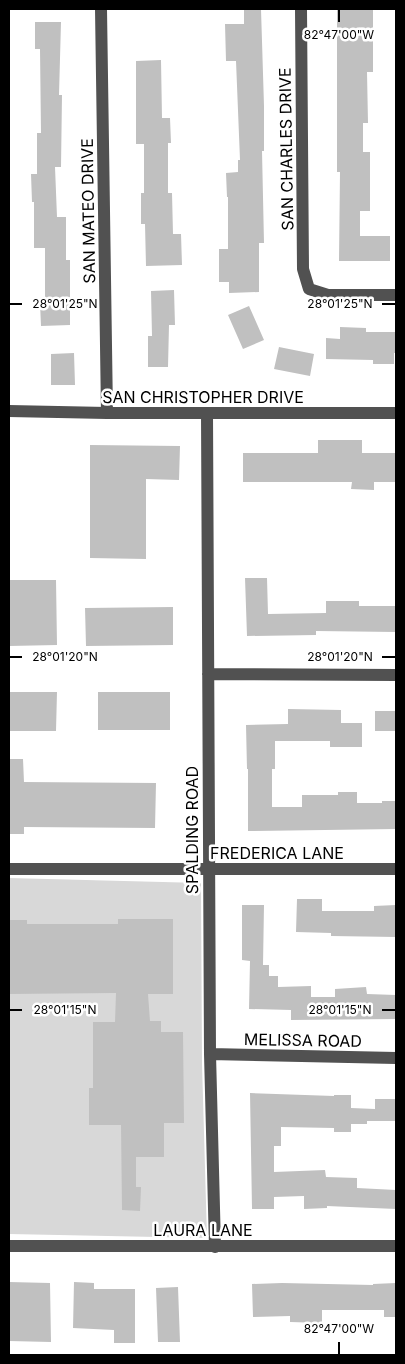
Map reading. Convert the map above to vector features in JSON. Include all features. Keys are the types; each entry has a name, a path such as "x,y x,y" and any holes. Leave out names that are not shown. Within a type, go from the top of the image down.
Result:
{"street":[{"name":"SAN MATEO DRIVE","path":"101,9 107,413"},
{"name":"SAN CHARLES DRIVE","path":"300,9 303,269 308,288 328,295 396,295"},
{"name":"SAN CHRISTOPHER DRIVE","path":"9,411 396,413"},
{"name":"SPALDING ROAD","path":"207,413 210,1054 215,1247"},
{"path":"208,674 396,675"},
{"name":"FREDERICA LANE","path":"9,869 396,869"},
{"name":"MELISSA ROAD","path":"210,1054 396,1058"},
{"name":"LAURA LANE","path":"9,1246 396,1246"}],"shaded area":[{"path":"9,878 201,883 202,1063 207,1238 9,1234"}],"building":[{"path":"244,9 261,9 264,106 264,151 262,151 264,243 259,243 259,292 229,293 229,282 219,282 219,249 228,249 226,173 238,172 238,160 240,160 236,61 226,61 225,24 244,24"},
{"path":"337,9 373,9 373,72 367,72 368,123 363,123 363,152 370,152 370,211 360,211 360,236 390,236 390,261 339,261 340,172 337,172"},
{"path":"35,22 61,22 59,95 62,95 61,167 55,167 57,217 66,217 66,260 70,260 70,325 41,326 40,303 45,302 45,248 34,248 34,202 32,202 31,174 37,174 37,133 41,133 40,49 35,49"},
{"path":"161,60 162,118 170,118 171,143 168,143 168,193 172,193 173,234 181,234 182,265 146,266 145,224 141,224 141,193 144,193 144,144 136,144 136,61"},
{"path":"174,290 175,325 169,325 168,367 148,367 148,336 152,336 151,291"},
{"path":"249,306 264,340 243,349 228,315"},
{"path":"340,327 366,328 366,332 396,332 394,364 373,364 373,360 326,359 326,338 340,339"},
{"path":"279,347 314,354 310,376 274,369"},
{"path":"74,353 75,385 51,385 51,354"},
{"path":"318,440 362,440 362,453 396,453 396,482 374,482 374,490 351,489 352,482 243,482 243,453 318,453"},
{"path":"90,445 180,446 179,480 146,479 146,559 90,558"},
{"path":"245,578 267,578 268,614 326,613 326,601 359,601 359,606 396,606 396,632 316,631 316,635 247,636"},
{"path":"9,580 56,580 57,645 9,646"},
{"path":"173,607 173,645 86,646 85,608"},
{"path":"9,692 57,692 56,731 9,731"},
{"path":"98,692 170,692 170,730 98,730"},
{"path":"288,709 341,710 341,723 362,723 362,747 330,747 330,741 275,741 275,769 272,769 272,807 302,807 302,795 338,795 338,792 357,792 357,803 396,801 396,829 248,831 246,725 288,724"},
{"path":"375,711 396,711 396,731 375,731"},
{"path":"9,759 23,759 24,782 156,783 155,828 24,827 24,834 9,834"},
{"path":"297,899 322,899 322,911 374,911 374,906 396,905 396,937 331,936 331,933 296,932"},
{"path":"242,905 264,905 263,965 269,965 269,976 278,976 278,987 311,986 311,997 335,997 335,989 366,987 367,994 396,995 396,1019 291,1020 291,1010 249,1009 250,961 242,960"},
{"path":"118,919 173,919 173,994 148,994 150,1021 161,1021 161,1032 183,1032 184,1123 164,1123 164,1157 136,1157 136,1187 141,1187 140,1211 122,1210 121,1125 89,1125 89,1088 93,1088 93,1022 115,1022 116,993 9,994 9,920 27,920 27,924 118,924"},
{"path":"250,1093 351,1095 351,1108 375,1109 375,1099 396,1099 396,1121 367,1121 367,1124 351,1124 351,1132 334,1132 334,1128 281,1127 281,1146 274,1146 274,1172 325,1170 326,1177 357,1178 357,1188 396,1190 396,1209 327,1206 327,1208 304,1209 304,1196 274,1197 274,1209 252,1209"},
{"path":"9,1282 50,1283 51,1342 9,1341"},
{"path":"74,1282 94,1283 94,1289 135,1289 135,1343 114,1343 114,1330 73,1328"},
{"path":"396,1283 396,1317 384,1317 384,1310 322,1310 322,1323 290,1322 290,1316 253,1317 252,1284 373,1285"},
{"path":"178,1287 180,1342 158,1342 156,1288"}]}
